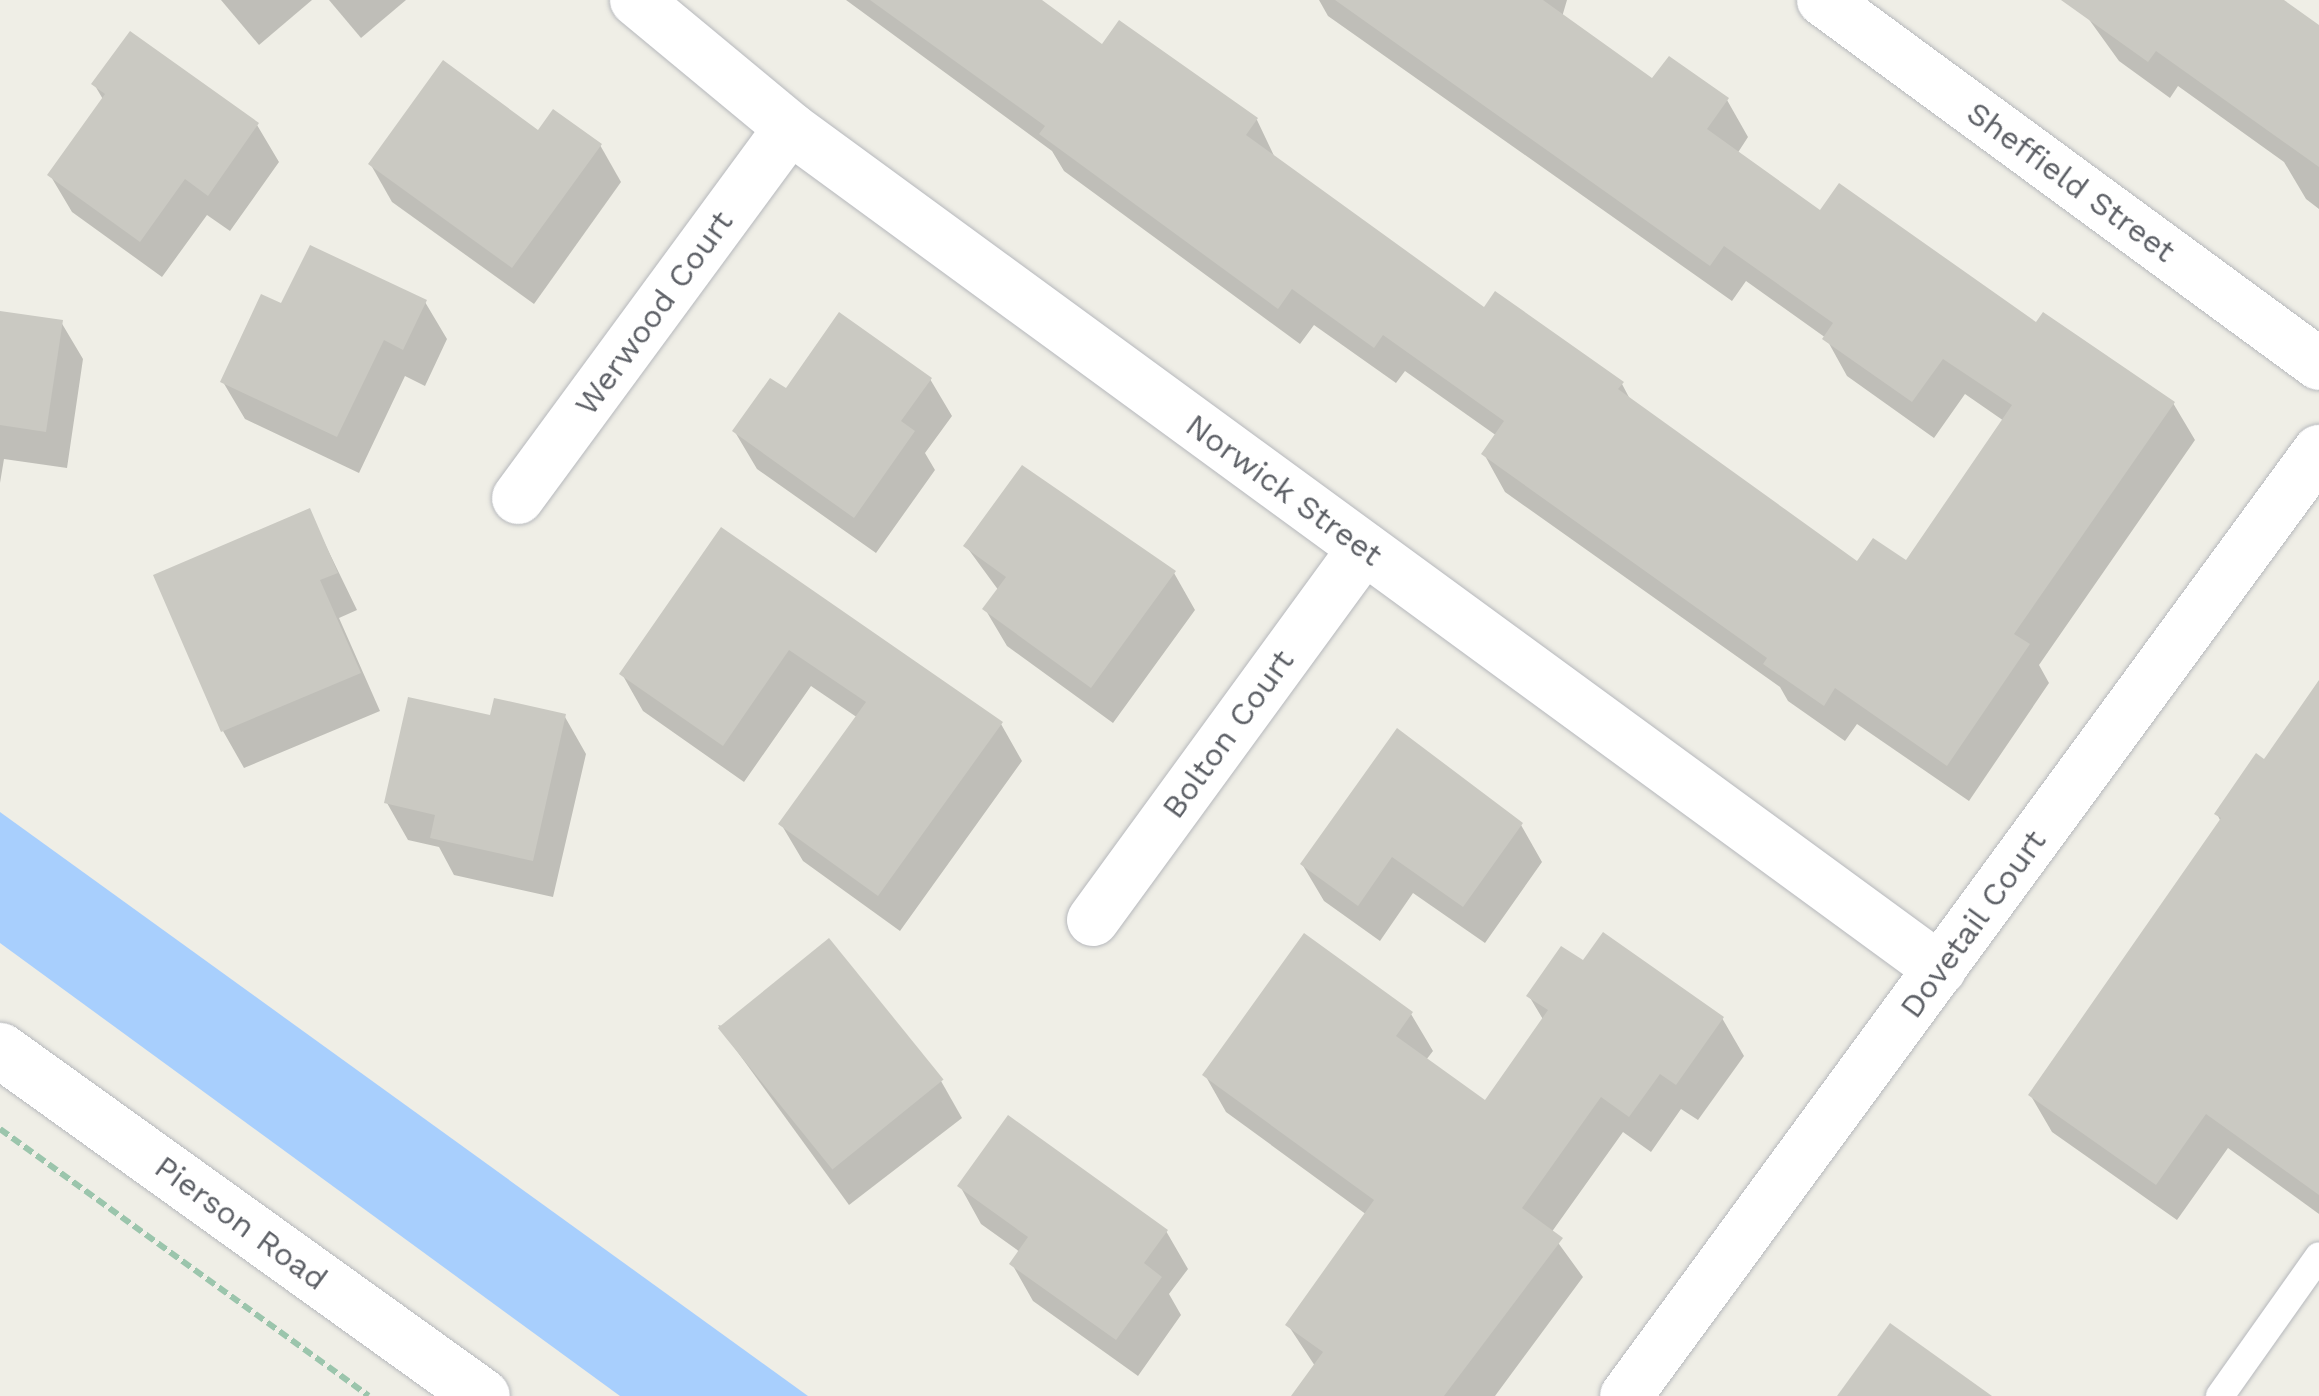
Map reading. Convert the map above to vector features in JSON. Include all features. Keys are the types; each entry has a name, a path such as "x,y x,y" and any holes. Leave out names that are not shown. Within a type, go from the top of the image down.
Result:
{"street":[{"name":"Norwick Street","path":"636,0 790,128 1940,969"},
{"name":"Sheffield Street","path":"1823,0 2319,364"},
{"name":"Werwood Court","path":"518,498 790,128"},
{"name":"Dovetail Court","path":"1626,1396 2319,451"},
{"name":"Bolton Court","path":"1092,920 1364,548"},
{"name":"Pierson Road","path":"0,1050 482,1396"}],"lane":[{"path":"2220,1396 2319,1256"}],"path":[{"path":"0,1129 370,1396"}],"water":[{"path":"0,812 808,1396 620,1396 0,943"}],"building":[{"path":"870,0 1042,0 1102,44 1119,20 1258,118 1246,135 1484,307 1495,291 1624,382 1618,389 1857,561 1873,538 1906,560 2012,405 1943,359 1912,402 1822,339 1833,323 1724,246 1710,266 1335,0 1543,0 1652,78 1669,56 1729,98 1707,129 1820,210 1839,183 2036,322 2043,312 2175,402 2014,634 2030,644 1947,766 1835,688 1824,706 1763,664 1767,658 1481,454 1504,421 1383,335 1374,348 1292,289 1278,309 1039,134 1045,126"},
{"path":"2061,0 2284,0 2319,25 2319,167 2156,51 2148,62"},
{"path":"130,31 259,123 208,196 185,179 140,242 47,175 105,94 91,84"},
{"path":"443,60 538,130 553,109 602,144 512,268 368,164"},
{"path":"310,245 427,300 403,350 384,340 337,437 220,382 261,294 281,303"},
{"path":"0,311 63,320 46,432 0,425"},
{"path":"839,312 932,378 901,421 915,431 854,518 732,431 770,378 786,388"},
{"path":"1022,465 1176,571 1091,688 982,609 1006,577 963,546"},
{"path":"310,508 338,573 320,580 361,673 221,732 153,575"},
{"path":"721,527 1003,722 878,896 778,824 866,702 789,650 723,746 619,674"},
{"path":"2319,680 2319,1195 2206,1114 2156,1185 2028,1095 2221,818 2214,814 2256,753 2264,759"},
{"path":"408,697 490,715 494,698 566,714 533,861 430,838 435,815 384,803"},
{"path":"1397,728 1523,823 1463,907 1392,857 1358,906 1300,864"},
{"path":"1603,932 1724,1017 1676,1085 1660,1074 1629,1117 1601,1097 1522,1208 1563,1238 1444,1396 1291,1396 1323,1352 1285,1325 1374,1200 1202,1075 1304,933 1413,1012 1396,1036 1485,1100 1548,1010 1526,996 1561,946 1583,960"},
{"path":"829,938 944,1079 832,1169 718,1028"},
{"path":"1008,1115 1168,1230 1144,1263 1162,1277 1116,1340 1009,1264 1028,1237 957,1186"},
{"path":"1890,1323 1992,1396 1837,1396"}]}
